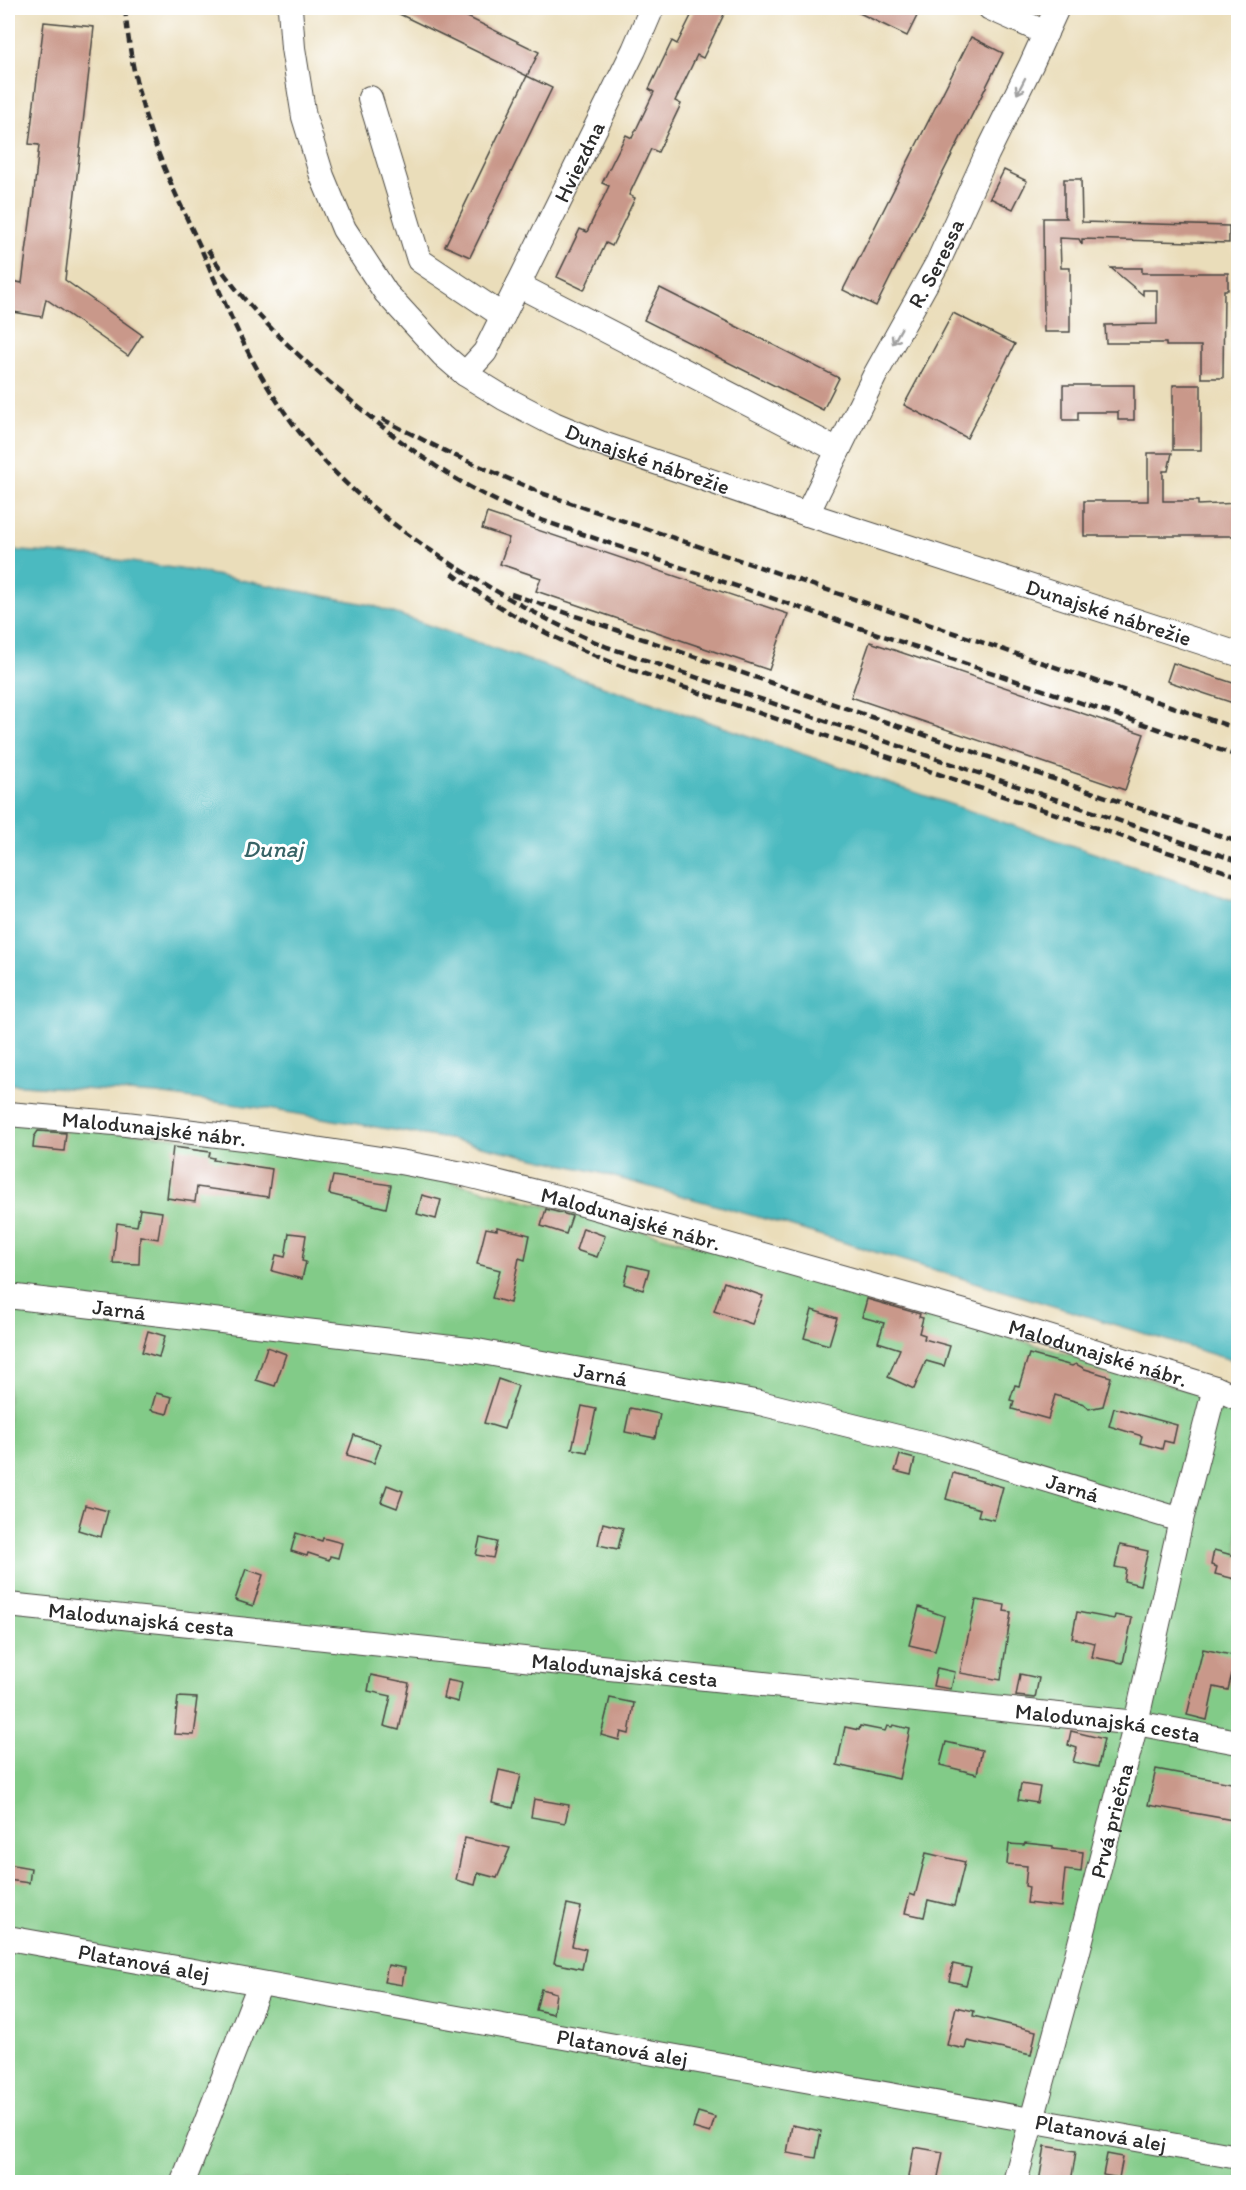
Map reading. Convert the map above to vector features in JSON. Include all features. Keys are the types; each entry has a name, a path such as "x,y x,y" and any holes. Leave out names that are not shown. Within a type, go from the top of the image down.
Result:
{"street":[{"name":"Dunajské nábrežie","path":"290,8 293,48 304,117 322,176 344,229 386,292 443,355 465,374 504,398 554,424 600,443 807,514 1239,654"},
{"name":"Hviezdna","path":"465,374 485,352 634,50 652,8"},
{"path":"990,8 1046,33"},
{"name":"R. Seressa","path":"807,514 875,375 939,262 987,154 1057,8"},
{"path":"370,98 419,260 503,316"},
{"path":"518,285 838,450"},
{"name":"Malodunajské nábr.","path":"8,1114 126,1124 243,1138 468,1175 572,1201 979,1316 1215,1388 1239,1398"},
{"name":"Jarná","path":"8,1296 477,1351 760,1403 942,1448 1181,1520"},
{"name":"Prvá priečna","path":"1015,2182 1077,1955 1136,1724 1181,1520 1215,1388"},
{"name":"Malodunajská cesta","path":"8,1605 1136,1724 1239,1742"},
{"name":"Platanová alej","path":"8,1938 1239,2157"},
{"path":"183,2182 260,1984"}],"green space":[{"path":"8,1120 229,1143 449,1181 719,1251 1238,1405 1238,2182 8,2182"}],"water":[{"name":"Dunaj","path":"8,550 89,556 194,571 371,605 1238,902 1238,1362 783,1224 597,1172 454,1140 268,1109 157,1094 8,1084"}],"building":[{"path":"387,8 449,8 539,52 527,76"},
{"path":"695,8 727,8 703,58 697,55 675,101 681,104 658,152 651,149 629,195 635,198 612,246 606,243 584,290 557,277 580,229 587,232 609,186 602,183 626,135 632,138 654,92 649,89 672,41 677,44"},
{"path":"849,8 921,8 907,36"},
{"path":"44,22 94,27 65,280 142,335 128,356 46,299 42,317 8,311 8,280 22,283 34,192 39,145 29,144"},
{"path":"971,37 1003,53 876,306 843,290"},
{"path":"527,76 552,88 470,257 445,246"},
{"path":"1004,170 1027,181 1013,209 990,198"},
{"path":"1064,179 1081,179 1082,222 1229,226 1229,243 1082,239 1082,245 1079,239 1060,238 1061,268 1070,268 1070,332 1044,332 1043,218 1067,218 1064,214"},
{"path":"1111,268 1142,268 1142,273 1228,273 1228,290 1224,290 1223,378 1201,378 1201,346 1166,346 1166,343 1106,343 1105,325 1157,324 1157,290 1143,290 1143,295"},
{"path":"660,288 839,378 823,410 644,320"},
{"path":"953,313 1015,344 967,438 904,405"},
{"path":"1063,385 1134,385 1134,420 1118,420 1118,412 1078,412 1078,420 1063,420"},
{"path":"1173,385 1201,385 1201,450 1173,450"},
{"path":"1148,453 1172,453 1168,471 1163,471 1163,501 1198,501 1198,505 1239,503 1239,536 1084,536 1084,501 1148,501"},
{"path":"487,513 788,614 769,670 536,591 541,578 500,564 509,538 482,529"},
{"path":"870,642 1144,734 1125,790 851,697"},
{"path":"1173,663 1239,685 1239,705 1167,681"},
{"path":"38,1131 66,1133 64,1151 33,1148 34,1137"},
{"path":"173,1147 210,1152 209,1157 214,1158 213,1160 272,1169 268,1197 197,1187 195,1202 167,1198"},
{"path":"333,1176 391,1185 386,1208 329,1194"},
{"path":"422,1195 441,1200 436,1219 417,1214"},
{"path":"140,1209 162,1212 158,1239 140,1236 139,1264 113,1263 117,1223 137,1226"},
{"path":"546,1209 572,1216 566,1234 541,1226"},
{"path":"497,1227 530,1235 525,1260 519,1258 510,1303 492,1298 500,1270 477,1264 486,1228 497,1230"},
{"path":"583,1228 605,1236 597,1257 576,1250"},
{"path":"289,1233 306,1235 302,1261 306,1262 302,1279 272,1271 276,1255 285,1257"},
{"path":"629,1265 649,1270 643,1290 624,1284"},
{"path":"724,1282 763,1296 752,1324 714,1311"},
{"path":"867,1299 920,1314 919,1317 923,1318 919,1333 925,1335 924,1339 950,1346 944,1366 926,1361 914,1389 888,1377 900,1349 878,1342 884,1323 862,1317"},
{"path":"812,1310 837,1318 829,1345 804,1338"},
{"path":"148,1331 165,1336 159,1357 142,1352"},
{"path":"267,1347 286,1354 275,1386 256,1380"},
{"path":"1029,1354 1072,1366 1076,1364 1111,1377 1103,1406 1089,1409 1084,1404 1055,1395 1048,1419 1012,1409 1014,1401 1010,1400 1015,1385 1019,1386"},
{"path":"498,1379 518,1386 504,1429 484,1423"},
{"path":"156,1393 172,1397 167,1414 151,1410"},
{"path":"582,1406 596,1409 587,1452 572,1449"},
{"path":"630,1408 660,1414 655,1438 625,1432"},
{"path":"1114,1408 1177,1425 1173,1443 1164,1441 1162,1449 1140,1443 1142,1436 1109,1426"},
{"path":"354,1435 381,1444 374,1463 347,1455"},
{"path":"900,1455 915,1459 911,1475 895,1471"},
{"path":"953,1473 1003,1487 994,1520 978,1516 980,1509 946,1499"},
{"path":"387,1485 403,1491 397,1508 381,1502"},
{"path":"85,1505 108,1511 101,1537 78,1530"},
{"path":"603,1523 623,1528 618,1549 598,1545"},
{"path":"296,1533 322,1541 323,1538 342,1543 338,1558 330,1556 329,1560 308,1553 307,1556 291,1551"},
{"path":"480,1538 497,1542 493,1558 476,1555"},
{"path":"1120,1545 1148,1551 1140,1585 1124,1581 1126,1569 1115,1567"},
{"path":"1214,1550 1239,1557 1239,1580 1215,1574 1217,1567 1211,1565"},
{"path":"246,1569 263,1575 253,1606 235,1600"},
{"path":"976,1600 1005,1605 1004,1611 1011,1612 1001,1680 960,1673"},
{"path":"919,1607 944,1616 935,1651 909,1645"},
{"path":"1077,1612 1114,1619 1115,1615 1132,1618 1123,1663 1092,1657 1095,1643 1072,1638"},
{"path":"1203,1649 1236,1656 1228,1690 1214,1687 1207,1720 1187,1715"},
{"path":"937,1668 955,1672 951,1689 933,1686"},
{"path":"1020,1674 1039,1678 1035,1698 1016,1696"},
{"path":"371,1675 409,1683 399,1730 384,1726 391,1696 368,1691"},
{"path":"447,1680 462,1683 458,1702 443,1698"},
{"path":"178,1697 197,1698 194,1735 174,1734"},
{"path":"610,1698 634,1703 629,1734 621,1732 619,1740 601,1735"},
{"path":"893,1725 910,1729 899,1779 837,1765 845,1727 859,1730 860,1726 885,1731 887,1726 892,1727"},
{"path":"1071,1731 1104,1739 1098,1767 1073,1762 1077,1748 1068,1745"},
{"path":"946,1742 982,1750 977,1774 940,1765"},
{"path":"1156,1769 1237,1784 1233,1820 1148,1805"},
{"path":"499,1770 521,1775 513,1808 492,1803"},
{"path":"1021,1784 1040,1787 1037,1803 1018,1800"},
{"path":"534,1799 569,1805 565,1823 531,1817"},
{"path":"465,1838 510,1848 497,1878 478,1873 475,1885 456,1880"},
{"path":"1025,1843 1083,1852 1081,1872 1065,1870 1061,1907 1027,1903 1029,1887 1025,1886 1027,1866 1007,1864 1009,1844 1024,1845"},
{"path":"926,1853 965,1862 954,1906 928,1900 924,1917 905,1913 910,1894 915,1896"},
{"path":"8,1864 31,1868 29,1883 8,1880"},
{"path":"567,1904 581,1907 572,1946 586,1949 582,1969 554,1963"},
{"path":"953,1964 971,1968 966,1985 949,1981"},
{"path":"388,1965 405,1968 402,1985 384,1982"},
{"path":"541,1989 556,1993 553,2014 536,2010"},
{"path":"956,2007 974,2011 973,2016 1036,2031 1031,2055 967,2041 965,2049 947,2045"},
{"path":"698,2112 715,2117 710,2133 693,2128"},
{"path":"792,2125 821,2131 816,2158 787,2153"},
{"path":"1045,2146 1076,2151 1071,2182 1039,2182"},
{"path":"914,2147 943,2152 937,2182 909,2177"},
{"path":"1107,2154 1123,2157 1119,2178 1103,2175"}],"railway":[{"path":"125,8 134,72 152,136 243,342 263,380 316,452 338,476 388,519 442,558 504,596 554,623 607,647 1238,861"},
{"path":"208,250 253,309 323,377 412,449 485,495 541,520 1238,756"},
{"path":"382,419 451,454 544,494 1238,729"},
{"path":"452,573 533,626 621,666 1238,876"},
{"path":"511,594 1238,842"}]}
